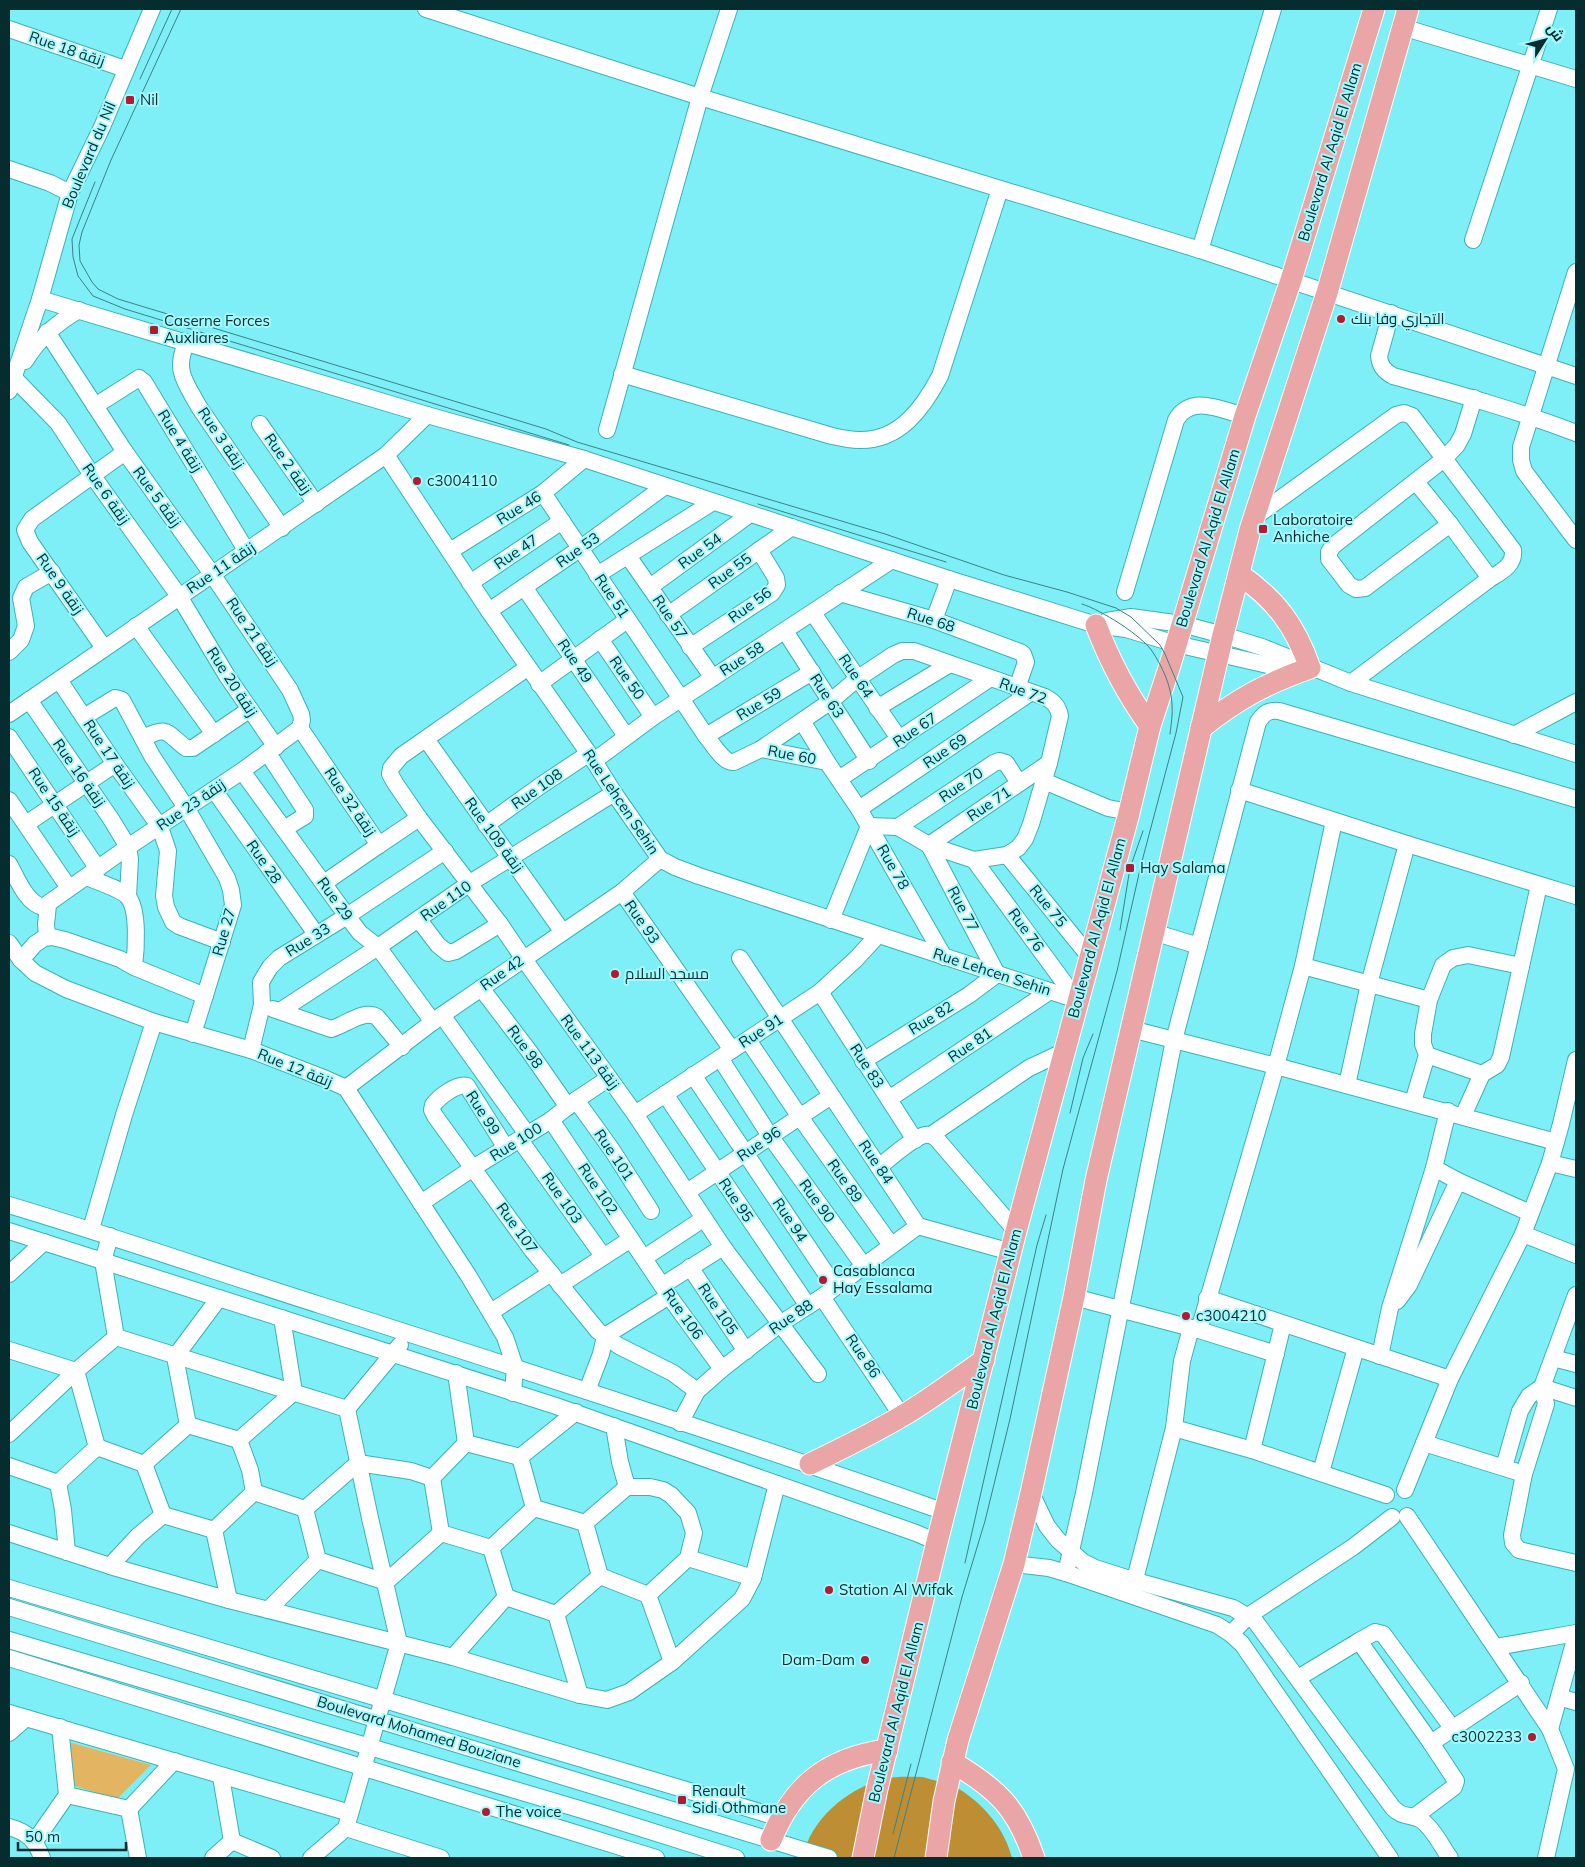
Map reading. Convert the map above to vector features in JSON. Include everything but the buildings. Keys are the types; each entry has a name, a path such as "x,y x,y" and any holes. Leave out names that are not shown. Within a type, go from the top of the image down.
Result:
{"main road":[{"name":"Boulevard Al Aqid El Allam","path":"863,1858 877,1789 937,1542 1016,1231 1129,812 1150,726 1246,416 1291,280 1374,9"},
{"path":"936,1858 952,1762 1014,1564 1031,1493 1074,1297 1096,1180 1221,644 1255,517 1327,294 1405,18"},
{"path":"1201,728 1225,709 1252,692 1280,678 1310,668 1302,645 1290,624 1270,599 1239,574"},
{"path":"1096,625 1114,668 1128,694 1150,726"},
{"path":"810,1464 902,1416 984,1360"},
{"path":"771,1840 780,1818 790,1802 817,1776 833,1765 850,1758 869,1752 887,1750"},
{"path":"952,1762 980,1778 997,1793 1012,1811 1024,1830 1034,1858"}],"street":[{"name":"Boulevard du Nil","path":"12,384 40,299 70,193 102,127 152,9"},
{"path":"426,9 700,97 1200,250 1576,376"},
{"path":"607,430 700,97 730,9"},
{"path":"1200,250 1274,9"},
{"path":"1473,240 1549,9"},
{"path":"1405,18 1529,65 1576,79"},
{"name":"Rue 18 زنقة","path":"9,29 125,69"},
{"path":"9,169 50,183 70,193"},
{"path":"622,374 832,436 860,440 882,437 896,431 913,418 929,397 940,376 1000,190"},
{"path":"1576,272 1521,447 1521,460 1524,471 1576,540"},
{"path":"40,299 427,416 584,460 1096,625 1126,629 1176,644 1221,644 1262,647 1351,683 1576,754"},
{"path":"12,384 32,349 47,332 79,310"},
{"path":"1391,314 1379,356 1385,372 1393,376 1530,415 1576,433"},
{"path":"47,332 125,452"},
{"name":"Rue 3 زنقة","path":"187,342 181,355 182,376 199,407 282,528"},
{"name":"Rue 4 زنقة","path":"95,406 139,378 144,382 246,550"},
{"name":"Rue 6 زنقة","path":"12,384 58,423 92,475 192,616"},
{"path":"1450,524 1365,588 1356,588 1349,585 1329,559 1329,552 1332,546 1416,482 1444,459 1457,445 1463,434 1474,398"},
{"path":"1125,592 1180,412 1197,404 1246,416"},
{"path":"1255,517 1396,415 1404,413 1412,416 1513,550 1514,557 1510,565 1351,683"},
{"name":"Rue 11 زنقة","path":"9,714 246,550 316,504 386,454 427,416"},
{"name":"Rue 2 زنقة","path":"260,424 316,504"},
{"name":"Rue 5 زنقة","path":"32,519 125,452 212,574"},
{"name":"Rue Lehcen Sehin","path":"386,454 470,583 660,859 699,876 1077,1000"},
{"name":"Rue 46","path":"450,551 543,493 584,460"},
{"path":"1416,482 1487,574 1488,580"},
{"name":"Rue 53","path":"489,611 581,548 665,486"},
{"name":"Rue 51","path":"543,493 681,699"},
{"path":"597,575 713,502"},
{"name":"Rue 54","path":"650,587 750,514"},
{"name":"Rue 9 زنقة","path":"32,519 27,526 26,535 104,648"},
{"name":"Rue 47","path":"470,583 562,521"},
{"name":"Rue 55","path":"668,615 792,528"},
{"name":"Rue 56","path":"690,647 772,592 777,585 776,578 759,550"},
{"name":"Rue 57","path":"628,556 713,678"},
{"name":"Rue 58","path":"591,758 892,560"},
{"path":"9,652 20,640 26,626 22,598 26,587 52,572"},
{"name":"Rue 21 زنقة","path":"212,574 290,690 302,720 300,728"},
{"path":"934,620 949,579"},
{"name":"Rue 49","path":"524,586 626,736"},
{"name":"Rue 68","path":"840,593 934,620 1020,652 1023,654 1026,662 1024,690"},
{"name":"Rue 64","path":"812,612 900,740"},
{"name":"Rue 20 زنقة","path":"192,616 249,710 305,810 305,816 284,829"},
{"path":"1096,625 1112,619 1131,617 1182,624 1221,644"},
{"path":"539,684 627,620"},
{"path":"136,626 214,734"},
{"name":"Rue 63","path":"785,631 869,761"},
{"name":"Rue 50","path":"600,639 654,717"},
{"name":"Rue 72","path":"857,679 893,655 902,651 914,651 989,679 1045,697 1054,702 1059,708 1060,716 1044,781 1025,839 1018,848 1007,855"},
{"path":"877,708 950,664"},
{"path":"426,739 528,668"},
{"name":"Rue 59","path":"706,736 812,672"},
{"path":"761,749 831,701 857,679"},
{"name":"Rue 67","path":"840,779 989,679"},
{"name":"Rue 17 زنقة","path":"59,680 160,827 168,851 164,896 169,916 179,926 222,942"},
{"name":"Rue 69","path":"859,809 1024,690"},
{"name":"Rue 27","path":"84,717 115,698 124,704 152,756 187,809 227,878 233,905 193,1034"},
{"name":"Rue 60","path":"681,699 725,760 730,762 761,749 827,762 840,779"},
{"name":"Rue 16 زنقة","path":"29,700 111,819 128,847"},
{"path":"1514,734 1576,702"},
{"path":"143,738 158,731 164,731 190,749 249,710"},
{"path":"1066,1573 1174,1040 1258,722 1264,713 1271,710 1279,710 1576,799"},
{"path":"802,721 827,762"},
{"name":"Rue 23 زنقة","path":"48,905 128,847 242,771 300,728"},
{"name":"Rue 32 زنقة","path":"300,728 379,845 324,883"},
{"name":"Rue 15 زنقة","path":"9,737 56,804 92,873"},
{"name":"Rue 113 زنقة","path":"426,739 396,761 391,768 390,774 395,784 500,924 635,1114 722,1248 818,1374"},
{"name":"Rue 109 زنقة","path":"426,739 562,932"},
{"name":"Rue 108","path":"486,825 540,786 591,758"},
{"name":"Rue 70","path":"898,827 999,761 1006,763 1019,783"},
{"name":"Rue 71","path":"929,845 1049,763"},
{"path":"26,824 115,764"},
{"name":"Rue 29","path":"242,771 360,933 378,947 505,1103"},
{"name":"Rue 78","path":"840,779 944,956"},
{"path":"1044,781 1108,808 1129,812"},
{"name":"Rue 28","path":"214,790 316,934"},
{"path":"1239,790 1576,896"},
{"name":"Rue 110","path":"280,1011 419,920 470,884 614,793"},
{"path":"9,800 69,888"},
{"path":"379,845 419,818"},
{"path":"1133,1588 1174,1428 1182,1360 1207,1298 1276,1066 1303,966 1334,821"},
{"path":"831,920 869,826 898,827 929,845 974,860 1007,855"},
{"path":"1347,1084 1369,984 1407,844"},
{"name":"Rue 77","path":"929,845 997,974"},
{"path":"128,847 130,859 128,896 132,905 137,943 134,967"},
{"name":"Rue 33","path":"251,1050 262,1005 261,982 270,967 279,958 347,916 445,851"},
{"name":"Rue 75","path":"1007,855 1089,956"},
{"name":"Rue 42","path":"346,1088 402,1047 437,1018 622,892 660,859"},
{"name":"Rue 76","path":"974,860 1077,1000"},
{"path":"9,864 32,900 40,907 48,905 47,936"},
{"path":"92,873 128,896"},
{"path":"1380,1356 1390,1308 1434,1168 1455,1113 1482,1074 1497,1065 1501,1056 1539,885"},
{"name":"Rue 93","path":"622,892 726,1054 770,1136"},
{"path":"419,920 438,945 448,953 456,951 500,924"},
{"path":"1153,932 1199,946"},
{"name":"Rue 91","path":"635,1114 820,992 856,959 878,935"},
{"path":"21,960 35,944 47,936 66,940 120,959 134,967 204,996"},
{"name":"Rue 12 زنقة","path":"9,943 21,960 35,973 83,996 154,1022 251,1050 346,1088 422,1203 505,1337 515,1367 513,1393"},
{"path":"1412,1102 1427,1055 1423,1044 1423,1034 1429,1000 1443,965 1452,958 1468,955 1521,966"},
{"name":"Rue 84","path":"740,958 918,1226"},
{"path":"1303,966 1429,1000"},
{"name":"Rue 82","path":"863,1061 968,995 997,974"},
{"name":"Rue 98","path":"481,988 572,1104"},
{"name":"Rue 81","path":"889,1099 1050,991"},
{"name":"Rue 83","path":"820,992 889,1099 1016,1231"},
{"path":"262,1005 331,1029 364,1015 372,1014 377,1017 402,1047"},
{"path":"91,1229 124,1115 154,1022"},
{"path":"1131,1029 1347,1084 1556,1142"},
{"name":"Rue 89","path":"748,1040 891,1245"},
{"path":"879,1167 927,1138 1029,1068 1063,1052"},
{"path":"1427,1055 1482,1074"},
{"path":"1405,1490 1450,1378 1522,1234 1550,1163 1573,1087 1576,1060"},
{"name":"Rue 94","path":"694,1075 745,1154 829,1292"},
{"name":"Rue 100","path":"422,1203 551,1120 609,1078"},
{"name":"Rue 99","path":"435,1116 432,1110 435,1102 456,1087 466,1086 506,1148"},
{"name":"Rue 95","path":"665,1094 808,1306"},
{"name":"Rue 96","path":"687,1192 831,1096"},
{"path":"485,1116 505,1103"},
{"name":"Rue 103","path":"505,1103 524,1137 603,1256"},
{"name":"Rue 101","path":"572,1104 612,1150 651,1211"},
{"name":"Rue 107","path":"435,1116 555,1279 598,1331 618,1346 673,1373 698,1391"},
{"name":"Rue 102","path":"551,1120 644,1258"},
{"name":"Rue 90","path":"770,1136 864,1266"},
{"path":"1550,1163 1576,1169"},
{"path":"1434,1168 1458,1181 1530,1213"},
{"path":"1390,1308 1402,1296 1409,1284 1458,1181"},
{"path":"9,1205 91,1229 515,1367 680,1423 810,1464 945,1512"},
{"path":"644,1258 703,1219"},
{"path":"918,1226 1011,1252"},
{"name":"Rue 88","path":"680,1423 698,1391 722,1369 780,1324 829,1292 918,1226"},
{"path":"9,1231 576,1412 916,1532 937,1542"},
{"path":"1522,1234 1576,1254"},
{"path":"110,1236 103,1261 116,1337"},
{"path":"491,1312 603,1256 631,1238"},
{"path":"9,1274 44,1242"},
{"path":"587,1391 601,1354 605,1336 666,1291 690,1267 722,1248"},
{"name":"Rue 106","path":"644,1258 722,1369"},
{"name":"Rue 105","path":"690,1267 746,1351"},
{"name":"Rue 86","path":"829,1292 902,1416"},
{"path":"1576,1295 1542,1387 1546,1404 1524,1474 1512,1535 1513,1543 1519,1550 1576,1562"},
{"path":"1074,1297 1195,1329 1276,1354"},
{"path":"188,1425 175,1357 219,1298"},
{"path":"1207,1298 1450,1378"},
{"path":"282,1318 294,1392"},
{"path":"1252,1450 1283,1324"},
{"path":"347,1409 409,1334"},
{"path":"116,1337 175,1357 347,1409"},
{"path":"9,1434 76,1371 116,1337"},
{"path":"1320,1472 1356,1348"},
{"path":"9,1350 76,1371"},
{"path":"1553,1358 1576,1364"},
{"path":"76,1371 97,1447"},
{"path":"456,1373 466,1443"},
{"path":"1542,1387 1576,1398"},
{"path":"1504,1467 1520,1411 1529,1396 1542,1387"},
{"path":"239,1440 294,1392"},
{"path":"312,1858 348,1821 399,1643 347,1409"},
{"path":"520,1458 576,1412"},
{"path":"188,1425 239,1440"},
{"path":"144,1464 188,1425"},
{"path":"614,1426 620,1462 627,1487"},
{"path":"1174,1428 1252,1450 1386,1495"},
{"path":"239,1440 250,1470 254,1492"},
{"path":"466,1443 520,1458"},
{"path":"432,1478 466,1443"},
{"path":"1424,1443 1524,1474"},
{"path":"97,1447 144,1464 163,1514"},
{"path":"58,1483 97,1447"},
{"path":"520,1458 534,1508"},
{"path":"305,1509 358,1463 411,1471 432,1478"},
{"path":"9,1466 58,1483"},
{"path":"432,1478 441,1533"},
{"path":"58,1483 67,1552"},
{"path":"9,1533 110,1566 229,1600 453,1657 580,1696 606,1700 619,1697 640,1686 672,1662 742,1599 753,1578 777,1484"},
{"path":"585,1523 627,1487 650,1487 663,1490 682,1504 688,1513 694,1532 688,1558 648,1595"},
{"path":"1231,1634 1248,1616 1353,1547 1399,1516 1413,1507 1409,1493 1405,1490 1394,1489 1386,1495 1384,1508 1387,1513 1399,1516 1496,1647 1550,1729 1571,1772 1546,1858"},
{"path":"254,1492 305,1509"},
{"path":"214,1530 254,1492"},
{"path":"1031,1493 1047,1526 1071,1553 1083,1562 1133,1588 1216,1625 1231,1634 1242,1644 1390,1858"},
{"path":"534,1508 585,1523"},
{"path":"491,1548 534,1508"},
{"path":"305,1509 318,1560"},
{"path":"163,1514 214,1530"},
{"path":"110,1566 138,1536 163,1514"},
{"path":"585,1523 600,1576"},
{"path":"214,1530 229,1600"},
{"path":"386,1582 441,1533"},
{"path":"441,1533 491,1548"},
{"path":"491,1548 506,1597"},
{"path":"688,1558 753,1578"},
{"path":"318,1560 386,1582"},
{"path":"268,1610 318,1560"},
{"path":"1014,1564 1049,1568 1133,1588 1233,1608 1248,1616 1260,1627 1393,1808 1402,1815 1414,1816 1423,1821 1450,1858"},
{"path":"600,1576 648,1595 672,1662"},
{"path":"556,1614 600,1576"},
{"path":"9,1588 780,1818"},
{"path":"506,1597 556,1614"},
{"path":"453,1657 506,1597"},
{"name":"Boulevard Mohamed Bouziane","path":"9,1607 377,1718 829,1858"},
{"path":"556,1614 580,1696"},
{"path":"1298,1678 1375,1632 1384,1634 1453,1729"},
{"path":"1496,1647 1576,1634 1550,1729"},
{"name":"Boulevard Mohamed Bouziane","path":"9,1640 596,1814 736,1858"},
{"path":"1359,1641 1432,1743 1456,1781 1456,1784 1414,1816"},
{"path":"9,1658 656,1858"},
{"path":"1432,1743 1521,1683"},
{"path":"1559,1697 1576,1702"},
{"path":"9,1713 222,1776 348,1821 402,1852 441,1858"},
{"path":"9,1733 26,1718"},
{"path":"35,1841 67,1795 60,1727"},
{"path":"129,1808 174,1761"},
{"path":"222,1776 232,1841"},
{"path":"67,1795 129,1808"},
{"path":"129,1808 138,1858"},
{"path":"9,1827 23,1832 35,1841 42,1858"},
{"path":"213,1858 232,1841"},
{"path":"232,1841 272,1858"}],"shaded area":[{"path":"65,1741 151,1765 117,1799 69,1784"},
{"path":"923,1777 955,1787 968,1795 985,1810 999,1828 1012,1858 803,1858 813,1831 832,1808 844,1798 870,1783 884,1779"}],"tram line":[{"path":"140,79 172,9"},
{"path":"181,9 111,160 82,232 79,245 80,261 98,289 118,299 546,429 577,442 885,534 1004,575 1116,608 1131,617 1160,645 1183,697 1176,733 1141,865 1117,971 1063,1169 1010,1419 985,1521 962,1597 894,1858"},
{"path":"95,182 72,239 73,257 78,276 93,296 125,309 569,445"},
{"path":"758,504 946,562"},
{"path":"1082,604 1120,624 1139,638 1152,651 1162,669 1170,690 1172,708 1170,734"},
{"path":"1120,930 1130,868 1143,831"},
{"path":"1070,1113 1083,1058 1093,1034"},
{"path":"965,1563 1037,1245 1046,1215"},
{"path":"893,1834 911,1764"}],"place":[{"name":"Nil","path":"130,100"},
{"name":"التجاري وفا بنك","path":"1341,319"},
{"name":"Caserne Forces Auxliares","path":"154,330"},
{"name":"c3004110","path":"417,481"},
{"name":"Laboratoire Anhiche","path":"1263,529"},
{"name":"Hay Salama","path":"1130,868"},
{"name":"مسجد السلام","path":"615,974"},
{"name":"Casablanca Hay Essalama","path":"823,1280"},
{"name":"c3004210","path":"1186,1316"},
{"name":"Station Al Wifak","path":"829,1590"},
{"name":"Dam-Dam","path":"865,1660"},
{"name":"c3002233","path":"1532,1737"},
{"name":"Renault Sidi Othmane","path":"682,1800"},
{"name":"The voice","path":"486,1812"}]}
